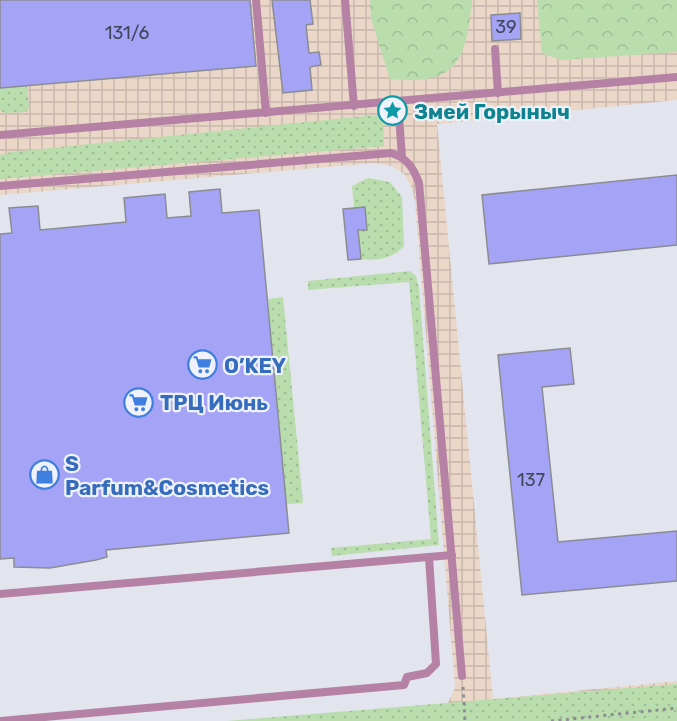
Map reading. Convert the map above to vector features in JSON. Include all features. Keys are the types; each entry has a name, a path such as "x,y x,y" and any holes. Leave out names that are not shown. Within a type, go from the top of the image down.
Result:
{"lane":[{"path":"256,0 266,113"},
{"path":"345,0 354,106"},
{"path":"495,49 498,93"},
{"path":"0,135 677,77"},
{"path":"399,102 402,157"},
{"path":"0,186 391,153 402,157 413,167 419,183 462,676"},
{"path":"0,594 452,555"},
{"path":"0,721 404,685 407,677 427,673 436,664 429,556"}],"path":[{"path":"462,676 465,721"},
{"path":"551,721 677,708"}],"shaded area":[{"path":"0,0 677,0 677,100 437,124 493,699 677,681 677,721 448,703 455,687 415,202 412,188 404,174 391,166 374,163 0,195"}],"green space":[{"path":"370,0 472,0 466,39 454,65 444,73 430,78 390,79 371,19"},
{"path":"537,0 677,0 677,52 561,60 542,53"},
{"path":"27,86 29,108 26,112 4,113 0,110 0,88"},
{"path":"366,116 383,119 384,146 0,179 0,155 11,152"},
{"path":"368,178 390,182 402,197 404,246 394,254 373,260 361,259 358,230 367,229 365,207 354,208 352,186"},
{"path":"410,271 416,276 419,288 439,545 332,556 331,548 431,539 409,282 308,290 308,281"},
{"path":"283,297 303,503 286,504 268,299"},
{"path":"677,684 677,721 227,721"}],"building":[{"path":"0,0 250,0 256,66 0,88"},
{"path":"272,0 310,0 313,24 306,25 309,53 319,52 321,65 310,67 312,90 283,93"},
{"path":"520,13 521,39 492,41 491,15"},
{"path":"677,175 677,245 489,264 482,195"},
{"name":"ТРЦ Июнь","path":"220,189 222,213 259,210 289,533 106,550 107,557 96,560 50,568 14,567 14,558 0,559 0,234 12,233 9,208 38,206 40,230 126,222 124,198 165,194 167,218 191,216 189,192"},
{"path":"365,207 367,230 358,230 361,259 348,260 343,209"},
{"path":"570,348 574,384 542,387 558,542 677,531 677,581 522,595 498,355"}],"place":[{"name":"Змей Горыныч","path":"393,111"},
{"name":"O’KEY","path":"203,365"},
{"name":"ТРЦ Июнь","path":"139,402"},
{"name":"S Parfum&Cosmetics","path":"44,475"}]}
